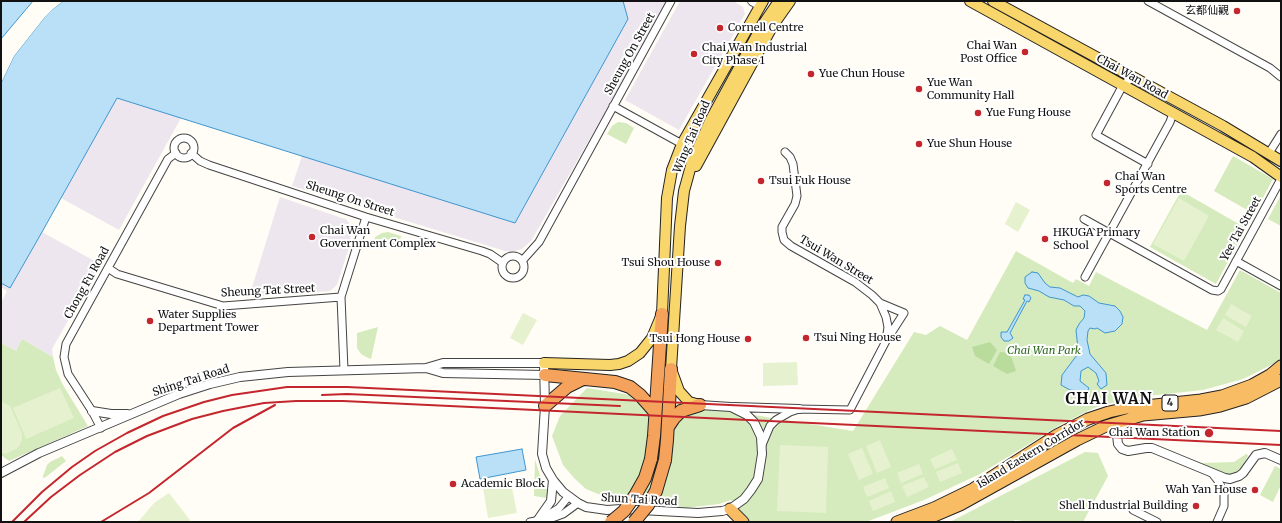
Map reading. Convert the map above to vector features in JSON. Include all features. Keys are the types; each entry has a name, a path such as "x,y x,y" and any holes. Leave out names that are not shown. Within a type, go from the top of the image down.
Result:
{"highway":[{"path":"611,522 624,510 636,494 645,478 651,460 662,314"},
{"name":"Island Eastern Corridor","path":"897,522 934,508 973,489 1063,432 1100,414 1127,408 1201,400 1222,396 1252,385 1281,366"},
{"path":"634,522 648,505 656,491 665,460 671,369"},
{"path":"545,375 615,382 630,388 640,395 655,412"},
{"path":"545,406 567,387 583,379"},
{"name":"Island Eastern Corridor","path":"920,522 960,505 1087,434 1118,421 1143,415 1199,410 1220,406 1246,398 1281,380"},
{"path":"668,428 677,414 687,408 700,405"},
{"path":"730,509 743,522"}],"main road":[{"name":"Wing Tai Road","path":"671,369 680,226 686,181 696,151 720,100 762,26 779,1"},
{"path":"686,181 702,155 773,25 790,1"},
{"name":"Chai Wan Road","path":"970,1 1263,163 1281,178"},
{"name":"Chai Wan Road","path":"992,1 1180,102 1281,161"},
{"name":"Wing Tai Road","path":"544,363 610,365 628,361 640,353 652,338 662,314 668,188 672,170 682,144 758,3"},
{"path":"1174,113 1180,102"},
{"path":"1263,163 1269,153"},
{"path":"671,369 679,391 689,402 700,405"}],"street":[{"name":"Sheung On Street","path":"522,261 539,242 671,1"},
{"path":"1148,1 1270,68 1281,77"},
{"path":"1132,76 1123,85 1096,135 1148,164"},
{"path":"613,106 682,144"},
{"path":"1085,277 1148,164 1174,113"},
{"path":"1269,153 1281,134"},
{"path":"181,138 184,138 192,143 193,148 189,156 182,157 176,153 174,148 176,142 181,138"},
{"name":"Tsui Wan Street","path":"762,445 770,426 783,415 799,409 850,410 886,341 904,313 880,303 856,282 787,244 782,236 782,227 795,204 797,196 793,164 790,157 785,152"},
{"name":"Chong Fu Road","path":"101,428 68,374 64,358 66,344 168,159 176,153"},
{"name":"Sheung On Street","path":"191,153 200,161 209,165 366,217 482,251 490,254 503,263"},
{"name":"Yee Tai Street","path":"1110,233 1212,290 1218,291 1221,289 1281,178"},
{"path":"344,370 341,297 366,217"},
{"path":"1084,219 1110,233"},
{"path":"512,256 522,261 524,271 519,277 516,278 507,276 503,270 503,263 512,256"},
{"path":"1236,261 1281,286"},
{"name":"Sheung Tat Street","path":"108,268 117,274 223,306 341,297"},
{"name":"Tsui Wan Street","path":"880,303 886,317 888,327 886,341"},
{"path":"886,317 888,310 892,308 896,309"},
{"name":"Shing Tai Road","path":"1,473 39,453 179,394 210,384 240,377 288,372 426,368 443,363 544,363"},
{"name":"Shun Tai Road","path":"544,363 545,406 542,454 546,468 553,480 568,497 586,507 607,510 621,509 698,513 730,509 744,499 758,479 762,445"},
{"name":"Shing Tai Road","path":"426,368 443,373 545,375"},
{"path":"700,405 799,409"},
{"path":"731,407 747,416 754,422 762,445"},
{"path":"92,411 111,414 132,414"},
{"path":"1143,415 1124,424 1119,429 1117,438 1118,444 1122,449 1128,451 1152,448 1225,478 1234,478 1243,473 1256,455 1265,454 1281,460"},
{"path":"1212,473 1219,482 1224,494 1224,506 1217,522"},
{"path":"533,521 551,501 553,480"},
{"path":"533,521 559,508 568,497"},
{"path":"533,521 552,518 563,514 578,503"},
{"path":"1133,510 1157,522"}],"shaded area":[{"path":"224,1 667,1 653,29 531,241 522,249 511,252 292,186 302,156"},
{"path":"680,1 733,1 743,7 745,14 679,130 625,100"},
{"path":"117,97 181,118 119,230 61,198"},
{"name":"Chai Wan Government Complex","path":"280,197 346,219 349,223 351,232 350,244 337,285 330,291 249,297"},
{"path":"42,232 100,264 52,349 53,357 22,339 16,351 1,343 1,303 7,291 1,287 1,283 10,288"}],"green space":[{"path":"618,122 626,123 634,128 626,144 607,134 612,126"},
{"path":"1233,156 1273,179 1254,214 1214,191"},
{"path":"1181,191 1246,228 1216,284 1150,247"},
{"path":"1281,195 1281,226 1268,219"},
{"path":"1179,198 1209,216 1184,261 1153,244"},
{"path":"1016,202 1030,210 1018,232 1005,224"},
{"path":"388,232 401,236 399,247 384,243 382,249 373,245 375,237 382,233"},
{"name":"Chai Wan Park","path":"1016,251 1073,283 1076,279 1089,286 1096,272 1207,330 1240,270 1281,293 1281,360 1243,379 1203,390 1129,398 1094,408 1060,425 980,474 924,500 866,522 751,522 731,500 719,504 685,508 598,494 586,489 563,465 552,436 560,416 587,388 853,431 914,332 926,335 940,326 967,340"},
{"path":"1231,304 1252,316 1246,327 1225,315"},
{"path":"523,313 537,320 523,345 510,338"},
{"path":"1223,318 1244,331 1238,342 1216,330"},
{"path":"378,327 371,359 361,354 357,348 357,333"},
{"path":"22,339 53,357 56,370 63,385 88,426 9,461 1,455 1,343 16,351"},
{"path":"990,342 997,350 989,364 975,356 972,347"},
{"path":"1000,352 1010,353 1016,371 1007,374 993,366"},
{"path":"797,362 798,385 763,386 763,363"},
{"path":"60,388 74,418 26,439 13,408"},
{"path":"1,401 10,406 22,433 20,445 16,449 5,454 1,453"},
{"path":"880,440 891,467 877,473 866,446"},
{"path":"780,445 828,447 826,513 777,511"},
{"path":"862,448 873,474 859,480 848,454"},
{"path":"952,449 957,460 935,469 930,459"},
{"path":"1085,452 1098,453 1108,476 1083,522 1031,522 1015,520 1012,522 950,522"},
{"path":"1246,454 1248,456 1239,472 1233,476 1223,475 1201,463 1234,462"},
{"path":"62,456 66,461 43,478 47,465"},
{"path":"535,459 542,482 549,493 547,498 534,496"},
{"path":"958,463 962,473 940,482 936,472"},
{"path":"919,464 923,474 901,483 897,473"},
{"path":"1275,466 1281,469 1281,485 1273,502 1260,495"},
{"path":"924,477 929,487 907,497 902,486"},
{"path":"885,478 889,488 867,497 863,487"},
{"path":"511,483 517,513 488,518 483,488"},
{"path":"891,491 895,502 873,511 869,501"},
{"path":"169,493 190,520 189,522 138,522 154,503"}],"water":[{"path":"1,1 33,1 1,39"},
{"path":"63,1 623,1 628,19 515,223 117,98 10,288 1,283 1,83 14,56 44,18"},
{"path":"1032,272 1038,273 1050,287 1060,288 1078,297 1083,295 1089,296 1099,303 1115,306 1120,311 1123,317 1122,324 1115,331 1105,333 1097,328 1090,328 1088,331 1087,340 1090,354 1106,373 1107,385 1101,389 1097,384 1099,381 1096,373 1088,367 1081,371 1080,381 1089,388 1087,392 1070,390 1061,385 1062,375 1077,355 1078,349 1076,330 1084,318 1085,311 1080,306 1074,306 1064,300 1049,297 1039,291 1028,288 1025,283 1025,277"},
{"path":"1025,295 1029,295 1031,298 1029,302 1027,301 1010,333 1013,338 1009,341 1004,341 1001,337 1001,332 1007,332 1025,300 1023,299"},
{"path":"522,449 526,470 480,479 476,457"}],"pier":[{"path":"60,1 63,1 44,18 14,56 1,83 1,79 12,54 43,16"}],"railway":[{"path":"12,522 42,492 72,467 95,451 127,433 163,416 204,402 232,395 287,387 347,387 1281,431"},
{"path":"322,395 347,394 620,406"},
{"path":"24,522 51,497 80,475 115,452 147,436 192,419 223,411 264,403 296,401 343,401 1281,445"},
{"path":"101,522 149,493 233,428 275,405"}],"place":[{"name":"玄都仙觀","path":"1237,11"},
{"name":"Cornell Centre","path":"720,28"},
{"name":"Chai Wan Post Office","path":"1025,52"},
{"name":"Chai Wan Industrial City Phase 1","path":"694,54"},
{"name":"Yue Chun House","path":"811,74"},
{"name":"Yue Wan Community Hall","path":"919,89"},
{"name":"Yue Fung House","path":"978,113"},
{"name":"Yue Shun House","path":"919,144"},
{"name":"Tsui Fuk House","path":"761,181"},
{"name":"Chai Wan Sports Centre","path":"1107,183"},
{"name":"Chai Wan Government Complex","path":"312,237"},
{"name":"HKUGA Primary School","path":"1045,239"},
{"name":"Tsui Shou House","path":"718,263"},
{"name":"Water Supplies Department Tower","path":"150,321"},
{"name":"Tsui Ning House","path":"806,338"},
{"name":"Tsui Hong House","path":"748,339"},
{"name":"Chai Wan Station","path":"1209,433"},
{"name":"Academic Block","path":"453,484"},
{"name":"Wah Yan House","path":"1255,490"},
{"name":"Shell Industrial Building","path":"1196,506"}],"district":[{"name":"CHAI WAN","path":"1109,400"}]}
